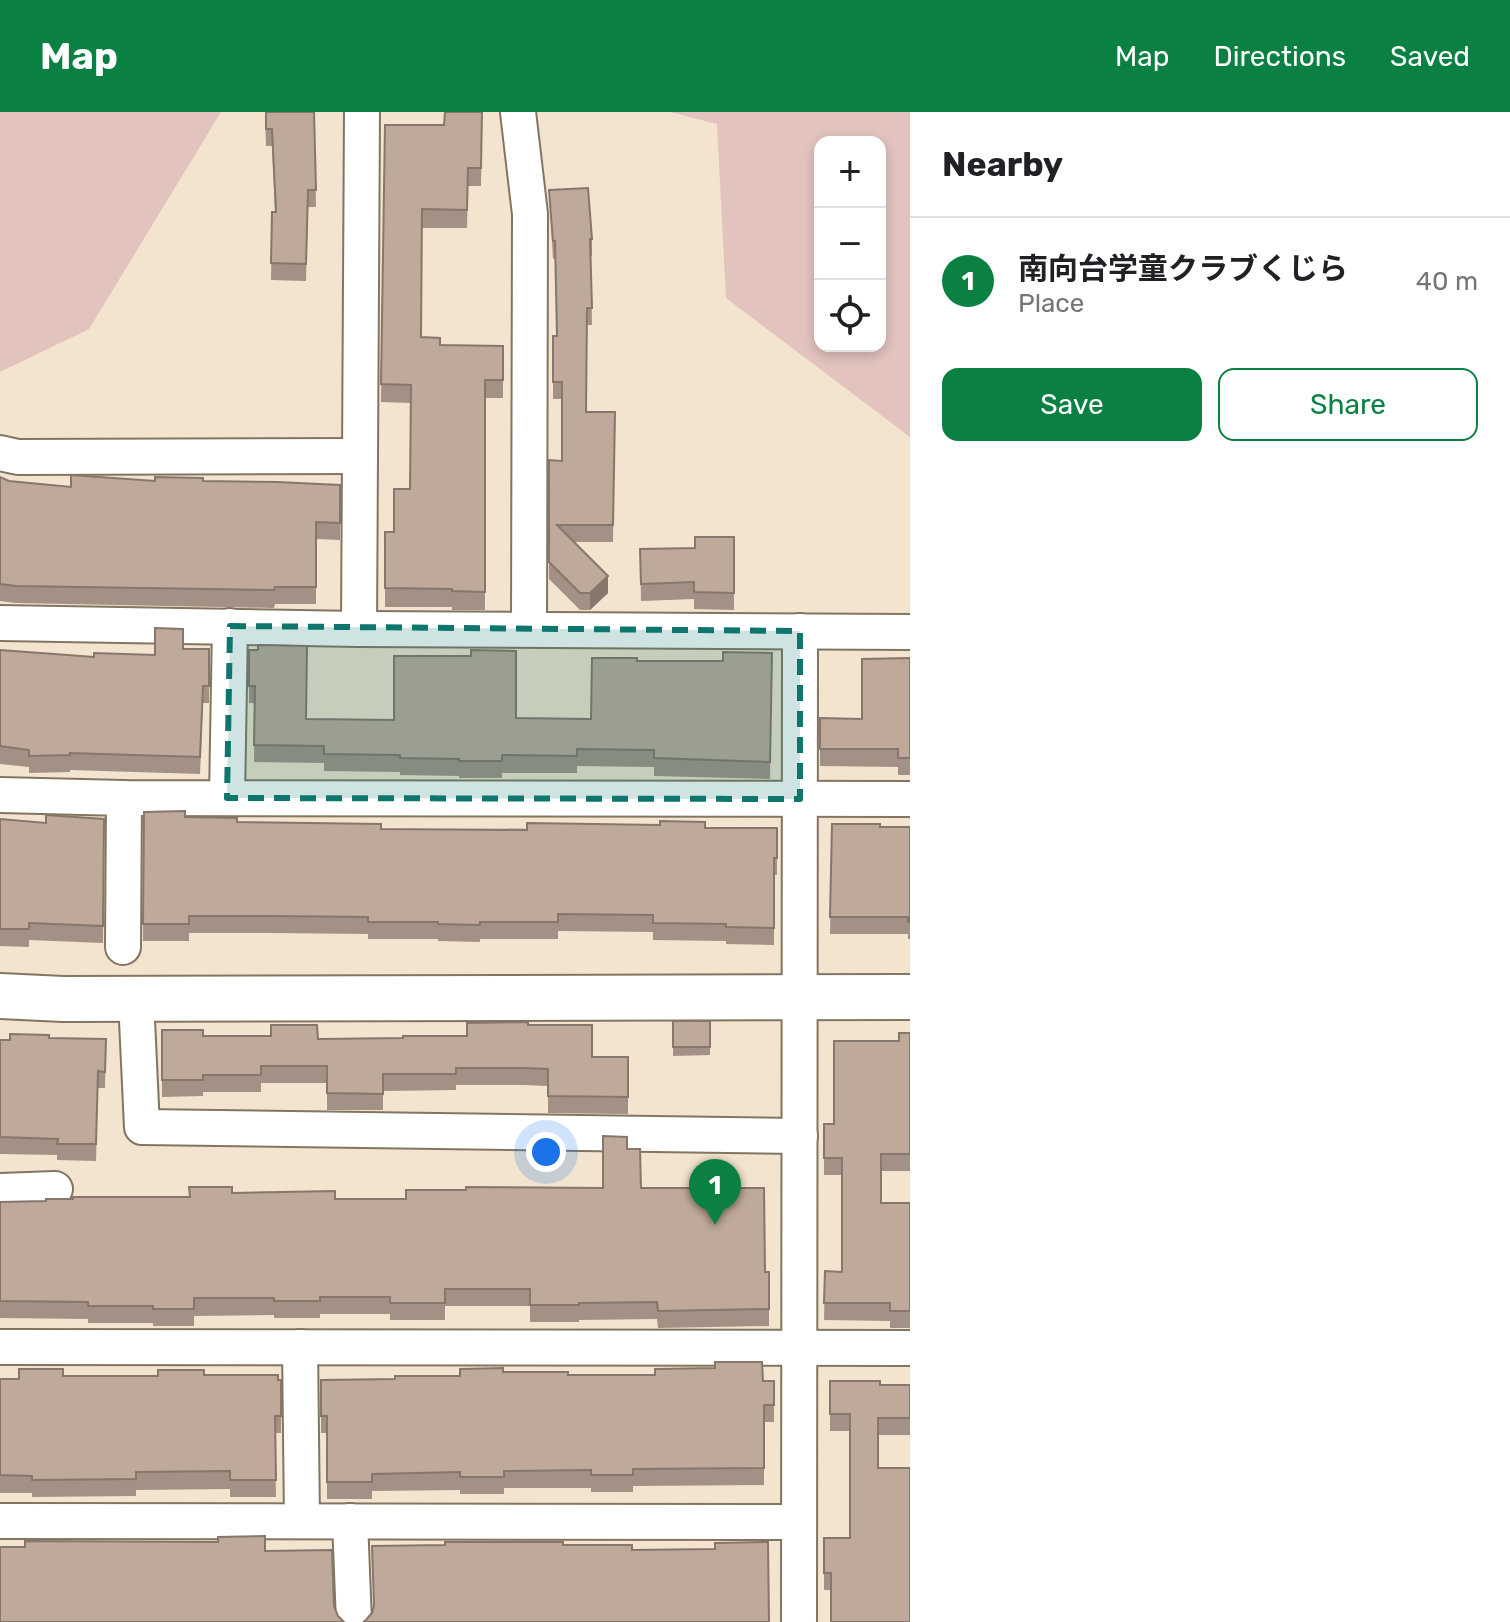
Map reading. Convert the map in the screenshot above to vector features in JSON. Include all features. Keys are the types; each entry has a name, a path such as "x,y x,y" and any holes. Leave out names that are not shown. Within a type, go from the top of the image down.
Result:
{"street":[{"path":"359,629 362,112"},
{"path":"518,112 530,214 529,629"},
{"path":"0,453 18,457 360,456"},
{"path":"0,623 359,629 910,632"},
{"path":"227,798 230,626"},
{"path":"799,1622 800,631"},
{"path":"0,795 124,798 910,799"},
{"path":"123,947 124,798"},
{"path":"0,996 63,999 910,997"},
{"path":"136,999 142,1127 800,1136"},
{"path":"0,1191 55,1189"},
{"path":"0,1347 910,1348"},
{"path":"300,1347 302,1521"},
{"path":"0,1521 799,1522"},
{"path":"350,1521 354,1622"}],"highlighted area":[{"path":"230,626 800,631 800,799 227,798"}],"shaded area":[{"path":"0,112 221,112 89,329 0,372"},
{"path":"670,112 910,112 910,437 726,298 717,124"}],"building":[{"path":"266,112 314,112 316,190 308,190 306,264 271,263 272,212 276,212 272,129 266,129"},
{"path":"445,112 482,112 481,168 468,168 467,210 422,209 421,337 440,338 440,345 503,346 503,380 485,380 485,592 385,588 385,532 394,532 394,489 410,489 411,385 381,384 385,125 444,125"},
{"path":"588,188 592,308 587,308 586,412 615,412 613,525 557,525 608,576 590,593 580,593 549,562 549,460 562,461 562,382 553,382 553,336 557,336 555,241 549,190"},
{"path":"71,475 155,481 155,477 203,478 203,481 340,485 340,523 316,522 316,587 275,587 274,590 0,584 0,477 9,481 71,487"},
{"path":"695,537 734,537 734,593 694,592 694,582 641,584 640,549 695,548"},
{"path":"155,628 183,629 183,649 209,649 209,686 203,686 200,757 70,753 29,756 29,750 0,746 0,650 94,657 94,653 155,655"},
{"path":"258,645 307,646 306,719 394,720 394,656 471,656 471,650 516,651 516,718 591,719 592,658 723,661 723,652 772,653 770,762 654,758 654,750 577,749 577,756 502,755 502,761 459,761 400,758 400,755 324,754 324,746 254,745 255,686 249,686 249,650 258,650"},
{"path":"910,658 910,758 898,758 898,749 820,749 820,718 862,719 862,659"},
{"path":"185,811 185,817 237,818 237,822 381,824 381,829 527,830 527,823 660,825 660,821 705,822 705,828 777,828 774,928 653,923 653,915 558,914 558,922 480,922 480,925 368,922 368,917 271,916 189,916 189,924 143,924 144,812"},
{"path":"46,815 104,819 103,926 29,923 29,929 0,929 0,819 46,823"},
{"path":"832,824 910,827 910,922 908,917 830,917"},
{"path":"673,1021 710,1021 710,1047 673,1047"},
{"path":"528,1022 528,1025 592,1025 592,1057 628,1057 628,1097 548,1096 548,1069 524,1068 456,1068 456,1074 383,1074 383,1094 327,1093 327,1066 261,1066 261,1075 203,1075 203,1080 162,1080 162,1030 203,1030 203,1036 271,1036 271,1025 317,1025 318,1039 403,1038 467,1036 467,1023"},
{"path":"899,1033 910,1033 910,1154 881,1154 881,1203 910,1203 910,1311 890,1311 890,1303 824,1303 825,1271 842,1272 842,1158 824,1158 824,1124 834,1124 834,1041 899,1041"},
{"path":"10,1034 106,1039 105,1072 98,1071 96,1144 57,1144 58,1139 0,1137 0,1040 10,1040"},
{"path":"603,1136 627,1137 627,1149 640,1149 641,1188 764,1188 765,1272 769,1272 769,1309 658,1311 657,1302 530,1305 530,1289 445,1289 445,1303 390,1303 390,1297 320,1297 320,1301 194,1298 194,1309 88,1306 88,1302 0,1301 0,1202 73,1197 190,1197 189,1187 232,1187 232,1193 335,1191 335,1199 406,1199 406,1190 466,1190 466,1187 603,1188"},
{"path":"715,1362 762,1362 763,1381 774,1381 774,1405 764,1405 764,1468 633,1469 633,1475 591,1475 591,1470 504,1471 504,1477 460,1477 460,1472 372,1474 372,1482 327,1482 327,1416 321,1416 321,1380 460,1376 460,1369 503,1368 503,1372 568,1372 568,1375 655,1375 655,1369 715,1368"},
{"path":"19,1369 63,1369 63,1376 158,1376 158,1370 204,1370 204,1375 278,1375 278,1380 281,1380 281,1416 275,1416 276,1480 230,1480 230,1471 136,1472 136,1479 32,1480 32,1476 0,1475 0,1379 19,1379"},
{"path":"830,1381 880,1381 880,1385 910,1385 910,1418 878,1418 878,1468 910,1468 910,1622 831,1622 831,1573 824,1573 824,1538 850,1538 850,1414 830,1414"},
{"path":"265,1536 265,1551 332,1550 334,1606 344,1622 0,1622 0,1547 25,1547 25,1541 218,1542 218,1537"},
{"path":"445,1542 563,1542 563,1545 632,1545 632,1550 715,1549 715,1543 768,1542 769,1622 363,1622 372,1613 374,1605 372,1546 445,1545"}],"place":[{"name":"南向台学童クラブくじら","path":"715,1225"}]}
